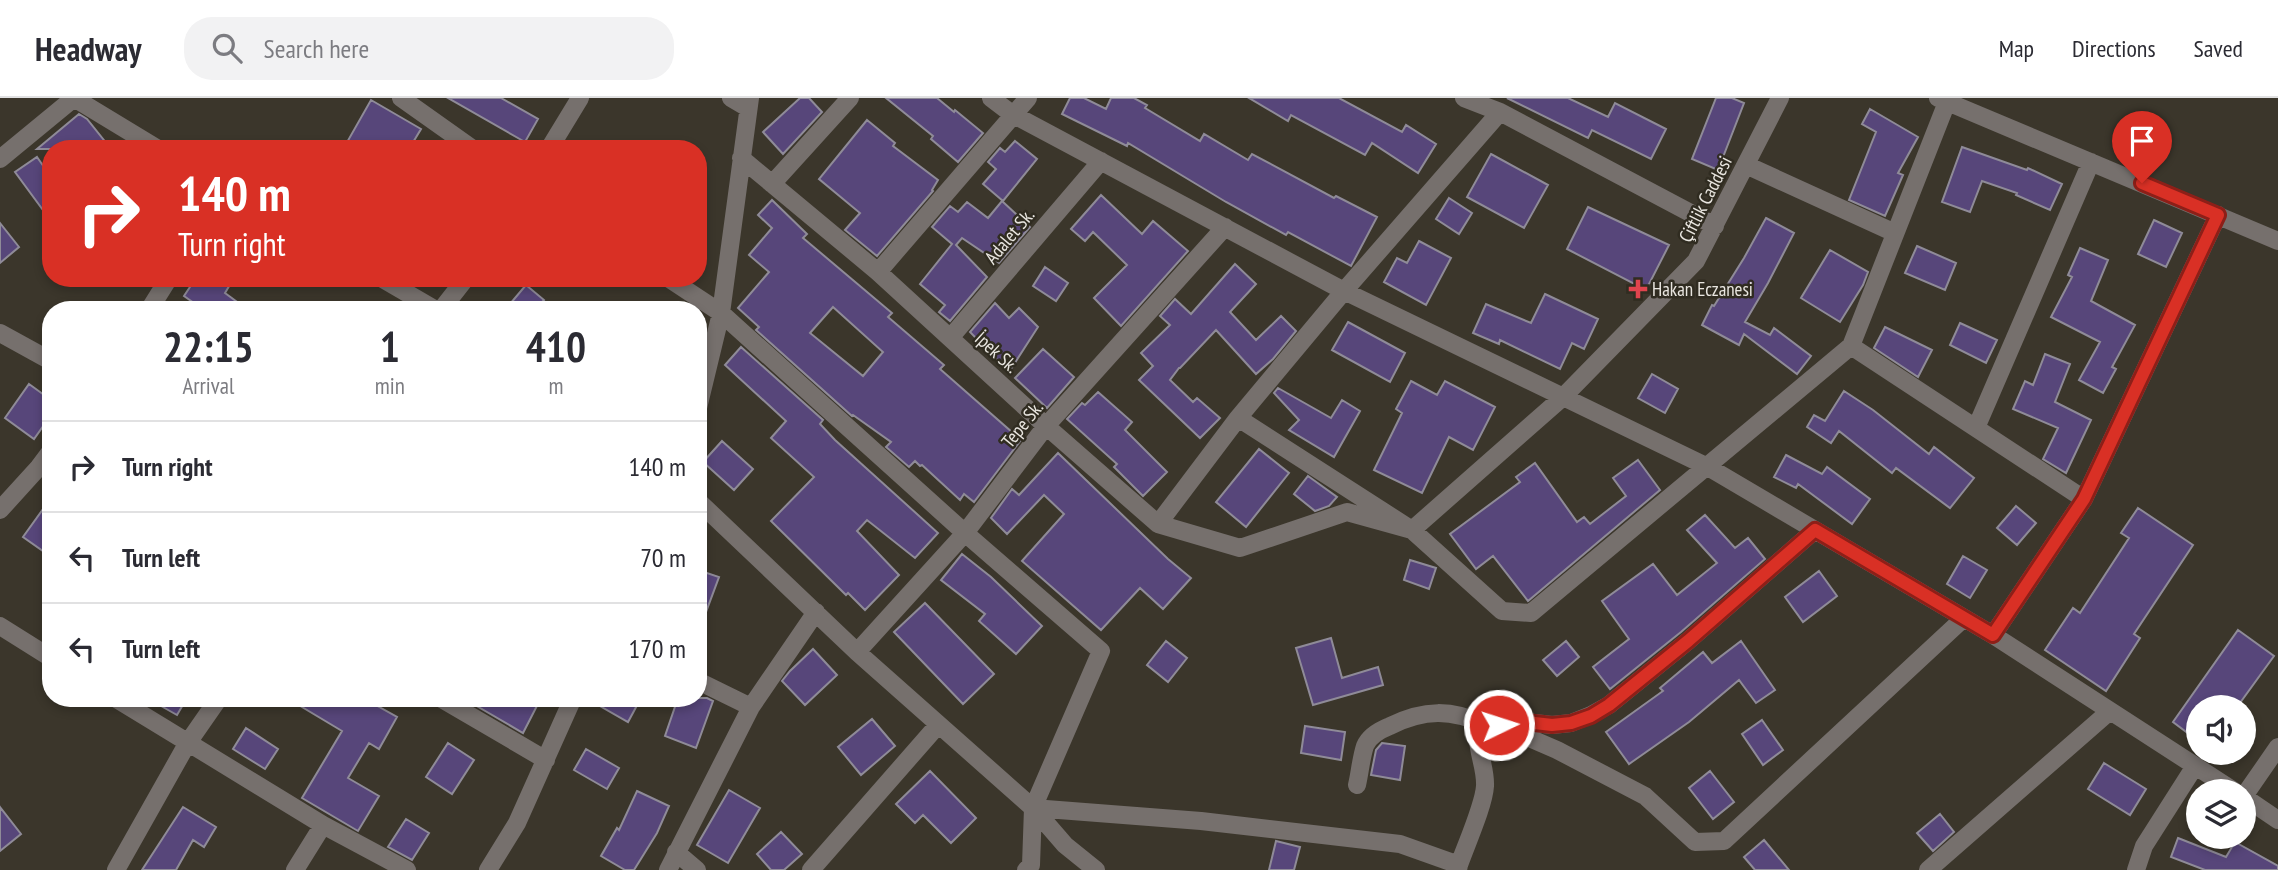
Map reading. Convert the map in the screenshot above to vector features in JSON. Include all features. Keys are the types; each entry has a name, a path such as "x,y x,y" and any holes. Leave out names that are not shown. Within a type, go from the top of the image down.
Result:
{"street":[{"path":"0,159 74,98 143,140"},
{"path":"401,98 460,140"},
{"path":"555,140 580,98"},
{"path":"707,371 721,313 749,103 731,98"},
{"path":"772,184 850,98"},
{"path":"991,98 1012,114 1344,290 1708,467 1993,635 2215,779"},
{"path":"878,272 1028,98"},
{"path":"1464,98 1500,112 1715,226"},
{"name":"Çiftlik Caddesi","path":"1412,530 1563,397 1696,261 1780,98"},
{"path":"1238,418 1412,530 1502,611 1531,613 1851,346 1942,100 2278,241"},
{"path":"1158,524 1238,418 1344,290 1500,112"},
{"name":"İpek Sk.","path":"741,158 878,272 1158,524 1240,548 1347,512 1412,530"},
{"name":"Adalet Sk.","path":"950,338 1101,161"},
{"path":"1976,428 2091,162"},
{"path":"1746,165 1895,233"},
{"path":"1993,635 2084,499 2218,215"},
{"name":"Tepe Sk.","path":"857,652 965,533 1046,426 1225,227"},
{"path":"397,287 422,301"},
{"path":"446,301 458,287"},
{"path":"682,287 703,301"},
{"path":"707,304 721,313 965,533 1101,651 1033,808 1031,865 1026,870"},
{"path":"0,333 42,356"},
{"path":"1851,346 2084,499"},
{"path":"0,510 42,473"},
{"path":"707,509 857,652 1033,808 1065,845 1096,870"},
{"path":"1033,808 1201,821 1400,844 1459,867 1485,790 1485,772 1477,741 1478,731 1492,725 1526,722 1552,725 1571,723 1591,716 1609,705 1688,641 1815,530"},
{"path":"668,870 751,707 816,612"},
{"path":"1357,785 1365,745 1376,732 1421,713 1444,713 1469,717 1557,750 1645,796 1695,842 1724,841 1964,618"},
{"path":"0,626 42,652"},
{"path":"707,685 751,707"},
{"path":"129,707 323,825 407,870"},
{"path":"116,870 187,744 213,707"},
{"path":"455,707 546,760"},
{"path":"488,870 517,823 569,707"},
{"path":"1928,870 2109,711"},
{"path":"811,870 938,725"},
{"path":"2256,779 2278,747"},
{"path":"2136,870 2144,846 2195,766"},
{"path":"2256,804 2278,820"},
{"path":"295,870 323,825"},
{"path":"676,852 698,870"}],"building":[{"path":"448,98 501,98 538,119 526,140 522,140"},
{"path":"800,98 809,98 822,112 783,154 763,132"},
{"path":"886,98 937,98 983,133 958,162 931,139 933,136"},
{"path":"1070,98 1084,98 1106,109 1111,98 1134,98 1147,105 1145,108 1200,141 1204,134 1248,160 1252,154 1334,198 1336,196 1377,217 1351,266 1226,202 1128,143 1127,146 1062,114"},
{"path":"1249,98 1339,98 1402,132 1406,125 1436,144 1418,173 1372,143 1365,155 1291,115 1288,121"},
{"path":"1507,98 1568,98 1608,117 1615,103 1666,129 1651,159 1592,130 1588,138"},
{"path":"1716,98 1732,98 1744,103 1718,170 1692,159"},
{"path":"371,100 421,129 414,140 348,140"},
{"path":"1870,109 1918,137 1898,173 1903,175 1885,216 1849,200 1876,132 1862,124"},
{"path":"79,114 87,119 104,140 48,140"},
{"path":"867,120 895,143 893,146 938,180 933,191 877,256 845,230 860,213 819,179"},
{"path":"1015,141 1037,159 1003,201 983,184 996,169 988,162 1000,148 1005,152"},
{"path":"1962,147 2027,170 2028,168 2062,184 2050,210 2016,195 2017,193 1982,181 1970,212 1942,202"},
{"path":"1491,154 1548,185 1524,228 1467,197"},
{"path":"37,157 42,164 42,209 15,172"},
{"path":"1101,195 1142,234 1153,221 1188,251 1121,326 1094,298 1127,265 1093,232 1085,241 1071,229"},
{"path":"1449,198 1472,213 1459,234 1436,219"},
{"path":"772,200 807,234 803,238 892,313 888,317 944,365 940,369 1021,440 974,502 964,494 960,500 915,461 909,467 886,447 891,442 852,416 756,330 759,327 738,308 769,272 749,255 772,228 758,215","holes":["833,307 883,352 863,376 810,333"]},
{"path":"1002,201 1030,227 999,263 962,238 956,245 987,277 950,321 939,312 945,305 920,284 952,244 932,227 950,206 958,212 967,202 988,218"},
{"path":"1588,207 1669,245 1646,290 1567,249"},
{"path":"1766,218 1794,233 1745,322 1770,335 1774,328 1811,356 1797,374 1744,334 1739,345 1702,325"},
{"path":"2154,220 2182,233 2166,267 2138,254"},
{"path":"0,223 19,247 0,263"},
{"path":"1419,241 1451,258 1426,305 1384,282 1397,258 1407,263"},
{"path":"1917,246 1956,263 1945,290 1905,273"},
{"path":"2080,248 2108,260 2091,301 2135,325 2112,367 2116,369 2103,393 2079,380 2100,342 2051,317 2072,277 2068,275"},
{"path":"1830,250 1868,272 1840,322 1801,298"},
{"path":"1235,264 1256,284 1230,312 1256,340 1281,316 1296,331 1273,359 1256,374 1216,330 1179,368 1170,380 1193,402 1197,398 1220,418 1200,438 1139,380 1153,366 1141,353 1170,325 1160,316 1175,299 1191,314"},
{"path":"1045,267 1068,283 1056,301 1033,286"},
{"path":"190,287 229,287 225,293 236,301 191,301 184,296"},
{"path":"524,287 528,287 544,300 543,301 513,301"},
{"path":"1545,294 1598,319 1584,349 1572,343 1560,369 1500,340 1499,344 1473,333 1486,304 1531,323"},
{"path":"995,303 1009,318 1019,308 1038,327 1009,372 970,332"},
{"path":"1348,322 1405,353 1390,382 1332,350"},
{"path":"1960,323 1997,340 1986,363 1950,345"},
{"path":"1885,327 1932,350 1918,377 1874,348"},
{"path":"741,347 823,420 820,424 835,440 938,533 915,558 867,520 857,531 899,575 865,610 848,593 846,595 771,521 814,477 771,438 786,421 725,365"},
{"path":"1043,349 1074,377 1047,408 1015,378"},
{"path":"2045,354 2070,364 2055,402 2091,420 2066,473 2043,459 2058,428 2013,409 2025,381 2033,385"},
{"path":"1652,374 1678,389 1665,413 1638,398"},
{"path":"1411,381 1437,395 1445,381 1495,407 1473,450 1449,437 1422,493 1374,470 1402,413 1396,409"},
{"path":"29,384 42,393 42,428 34,439 5,418"},
{"path":"1278,388 1331,418 1342,400 1360,411 1334,457 1289,430 1299,420 1274,393"},
{"path":"1844,391 1929,454 1934,447 1974,478 1950,508 1896,468 1892,473 1839,431 1831,443 1807,427 1814,415 1825,421"},
{"path":"1098,392 1132,422 1125,430 1167,472 1143,496 1114,467 1117,464 1067,419 1082,403 1085,405"},
{"path":"722,441 753,469 734,490 707,466 707,458"},
{"path":"1259,449 1289,473 1246,527 1216,502"},
{"path":"1058,453 1191,578 1163,609 1140,588 1101,630 1022,561 1064,514 1044,495 1007,534 991,518 1012,489 1019,495"},
{"path":"1786,455 1822,474 1827,467 1870,499 1852,524 1798,484 1796,488 1774,477"},
{"path":"1638,460 1660,490 1528,601 1493,556 1476,569 1450,534 1520,482 1516,477 1535,463 1577,522 1584,517 1590,524 1626,496 1613,478"},
{"path":"1308,476 1337,497 1329,506 1315,511 1294,494"},
{"path":"2016,506 2036,523 2017,545 1997,528"},
{"path":"2138,508 2193,545 2134,634 2140,638 2106,691 2045,650 2073,608 2080,613 2129,538 2121,533"},
{"path":"42,511 42,550 23,537"},
{"path":"1705,515 1735,548 1748,538 1765,559 1610,689 1593,667 1629,639 1602,601 1653,564 1677,595 1717,563 1687,530"},
{"path":"962,554 991,577 1042,626 1016,654 979,621 985,614 941,580"},
{"path":"1963,556 1987,570 1970,598 1947,584"},
{"path":"1410,560 1436,568 1429,589 1404,580"},
{"path":"1819,571 1837,596 1803,622 1785,597"},
{"path":"707,573 719,577 707,609"},
{"path":"925,603 994,674 963,704 894,632"},
{"path":"2238,630 2274,656 2246,695 2192,695"},
{"path":"1331,638 1342,678 1378,667 1383,685 1313,705 1296,648"},
{"path":"1166,641 1187,658 1168,682 1147,665"},
{"path":"1566,641 1579,657 1557,676 1543,660"},
{"path":"1741,641 1775,690 1756,703 1739,680 1689,722 1629,764 1606,732 1663,691 1660,688 1703,652 1712,663"},
{"path":"813,649 837,675 805,705 782,681"},
{"path":"707,698 713,701 696,748 665,736 675,707 707,707"},
{"path":"2186,704 2186,732 2173,722"},
{"path":"163,707 182,707 177,715"},
{"path":"302,707 379,707 397,717 379,749 369,743 348,778 379,796 358,831 302,798 342,731"},
{"path":"478,707 536,707 523,733"},
{"path":"602,707 636,707 628,722"},
{"path":"872,719 895,746 861,775 838,747"},
{"path":"1762,720 1783,750 1763,765 1742,734"},
{"path":"1305,726 1345,732 1341,760 1301,753"},
{"path":"246,728 278,749 265,769 233,749"},
{"path":"448,743 474,760 452,794 426,777"},
{"path":"1382,743 1405,746 1400,780 1371,775 1376,750"},
{"path":"586,749 619,768 607,789 574,770"},
{"path":"2104,763 2146,789 2130,815 2088,789"},
{"path":"930,771 976,818 951,843 923,815 915,823 896,804"},
{"path":"1710,771 1734,802 1713,819 1689,788"},
{"path":"729,790 760,808 728,863 697,845"},
{"path":"637,791 669,806 657,833 634,870 625,870 601,856 617,828 619,830"},
{"path":"0,807 21,834 0,851"},
{"path":"183,807 216,827 204,847 193,840 176,870 142,870"},
{"path":"1940,814 1954,832 1933,851 1917,833"},
{"path":"406,819 429,833 412,860 388,847"},
{"path":"781,832 802,854 784,870 771,870 757,854"},
{"path":"2178,838 2186,841 2186,849 2206,849 2226,857 2231,849 2248,849 2278,866 2278,870 2205,870 2171,857"},
{"path":"1764,840 1789,870 1755,870 1744,857"},
{"path":"1276,841 1300,847 1294,870 1269,870"}],"place":[{"name":"Hakan Eczanesi","path":"1638,289"}],"route":[{"path":"1499,725 1526,722 1552,725 1571,723 1591,716 1609,705 1688,641 1815,530 1993,635 2084,499 2218,215 2142,183"}]}
